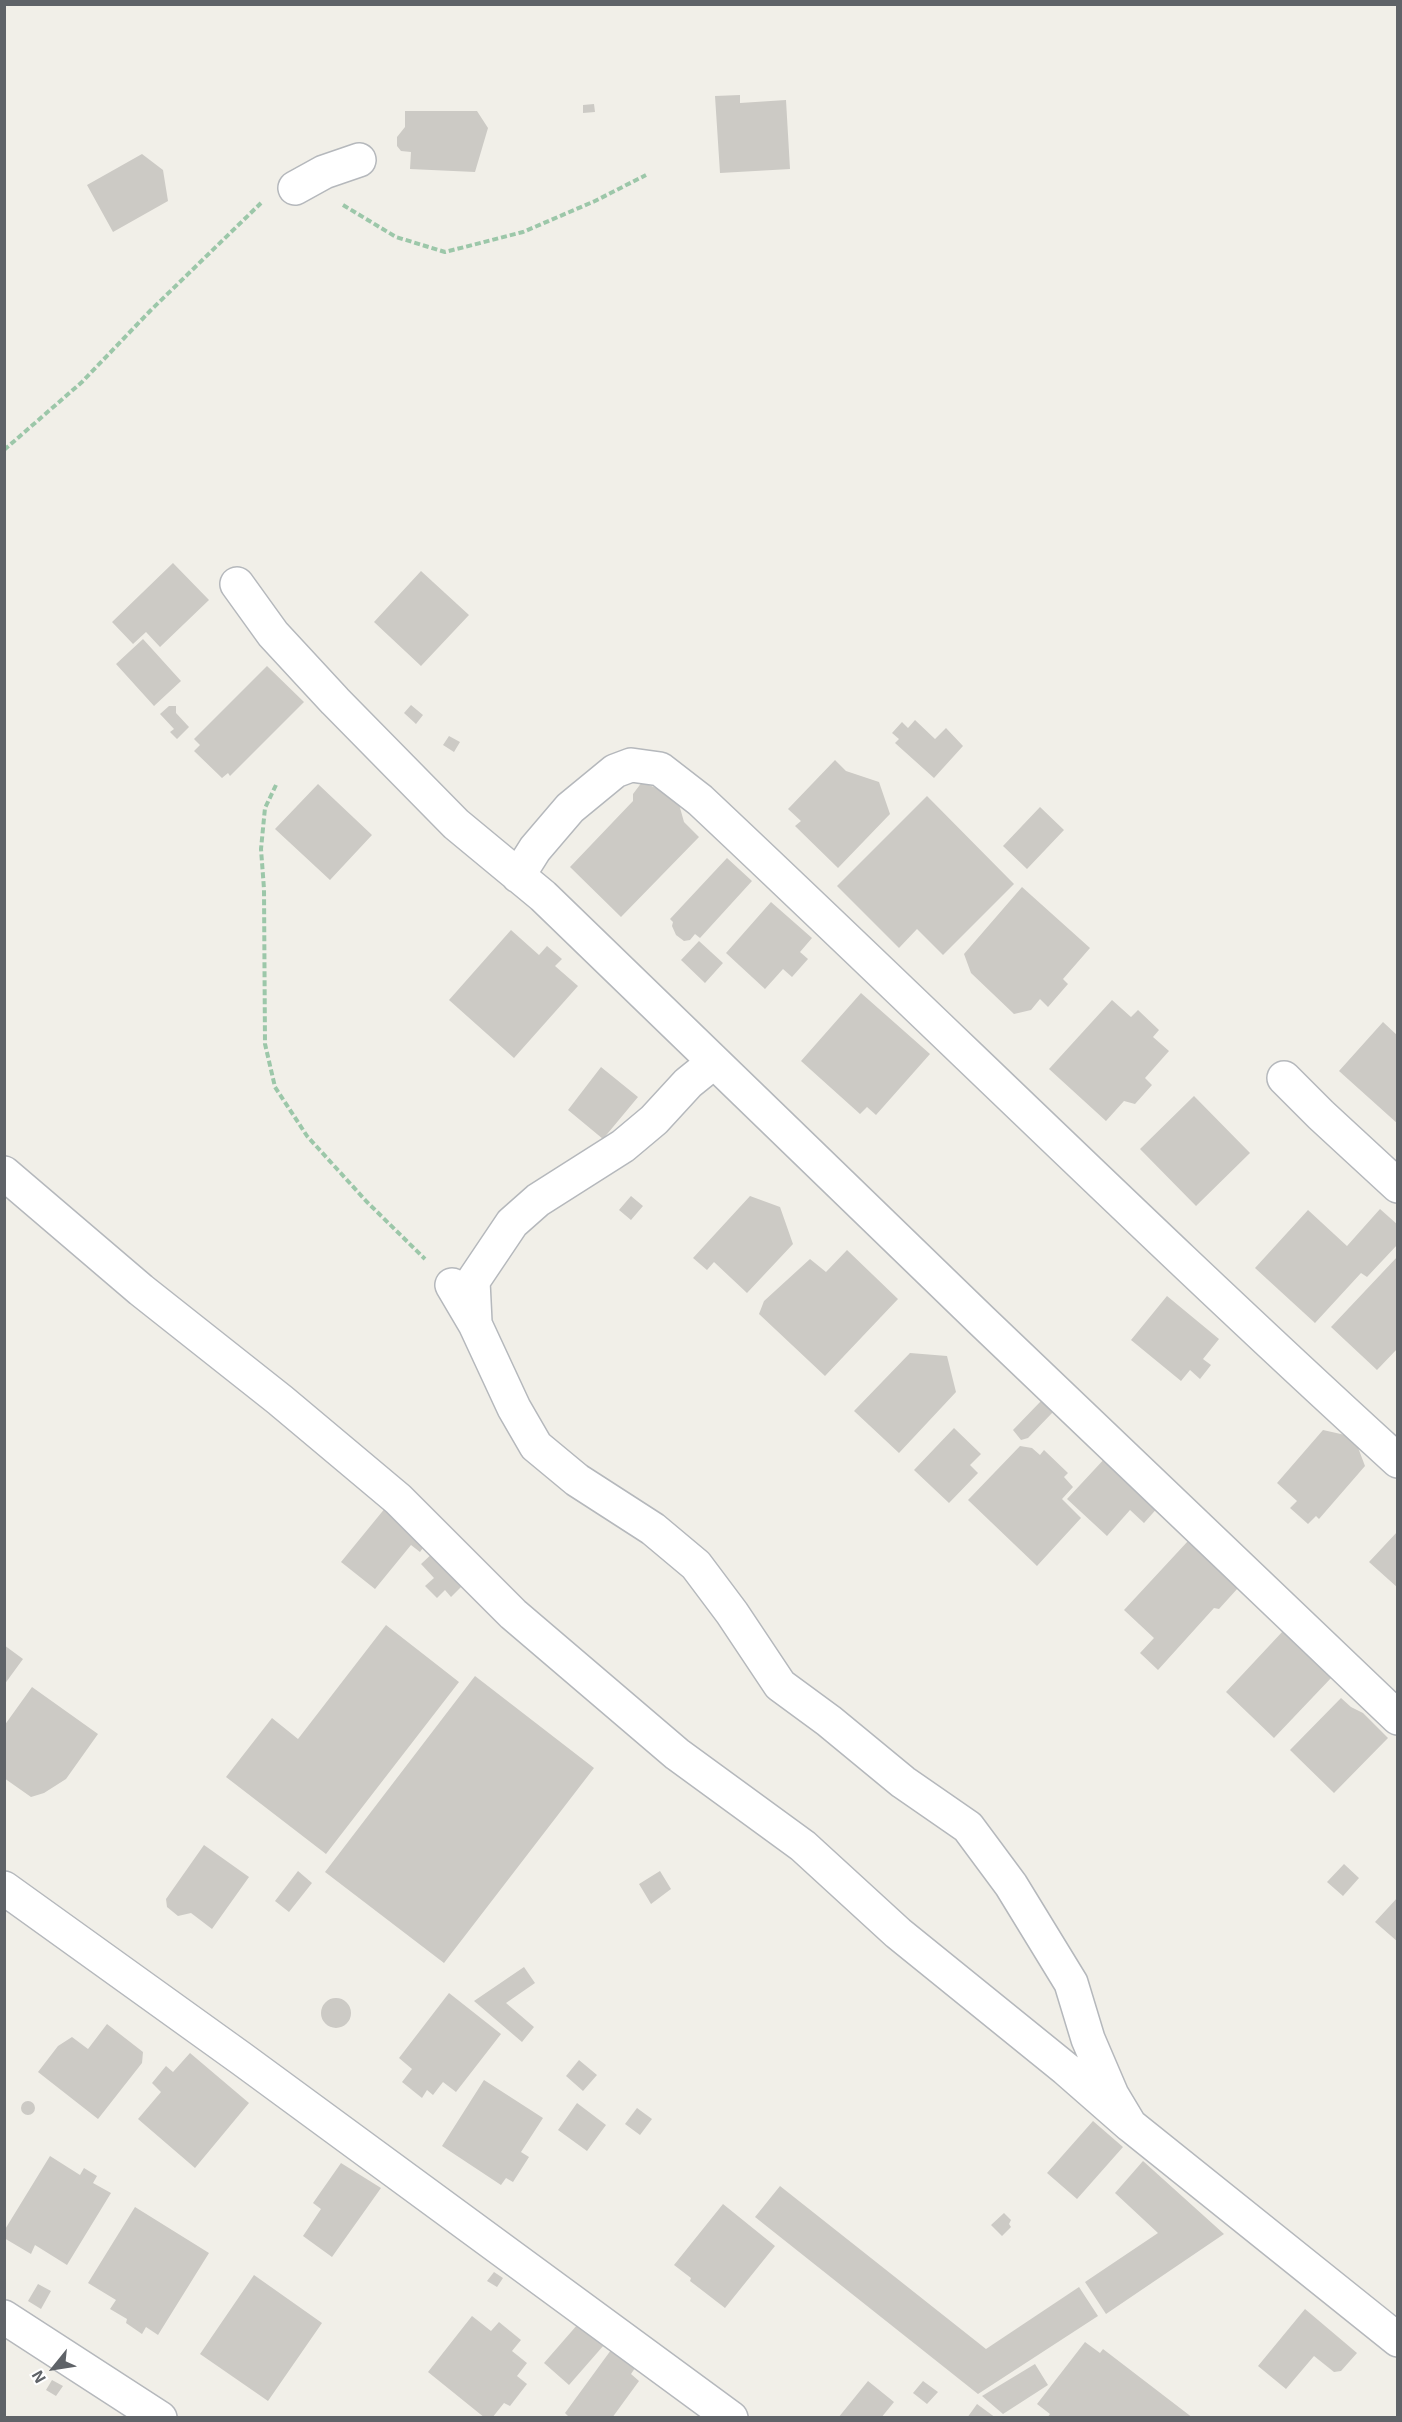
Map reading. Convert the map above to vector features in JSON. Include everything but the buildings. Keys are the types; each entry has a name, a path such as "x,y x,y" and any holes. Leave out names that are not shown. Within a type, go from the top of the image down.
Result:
{"street":[{"path":"295,188 324,172 359,160"},
{"path":"237,584 273,634 335,701 456,824 543,896 1398,1718"},
{"path":"518,876 535,849 570,808 615,771 631,765 660,769 700,800 1118,1197 1196,1275 1398,1461"},
{"path":"475,1324 473,1281 512,1223 538,1200 623,1146 654,1120 688,1083 714,1062"},
{"path":"1284,1078 1398,1186"},
{"path":"4,1173 141,1290 280,1400 398,1499 513,1614 677,1754 803,1846 898,1933 1066,2068 1130,2125 1398,2340"},
{"path":"452,1285 475,1324 514,1408 536,1446 577,1480 653,1529 696,1565 732,1613 780,1685 829,1721 903,1782 968,1827 1011,1885 1071,1983 1088,2039 1112,2095 1130,2125"},
{"path":"4,1888 261,2072 731,2418"},
{"path":"4,2317 160,2418"}],"path":[{"path":"4,450 82,382 151,310 229,236 258,204 295,188 340,204 396,237 445,252 523,232 595,201 646,175"},
{"path":"276,785 265,808 261,849 264,889 265,1044 275,1087 307,1136 367,1202 452,1285"}]}
